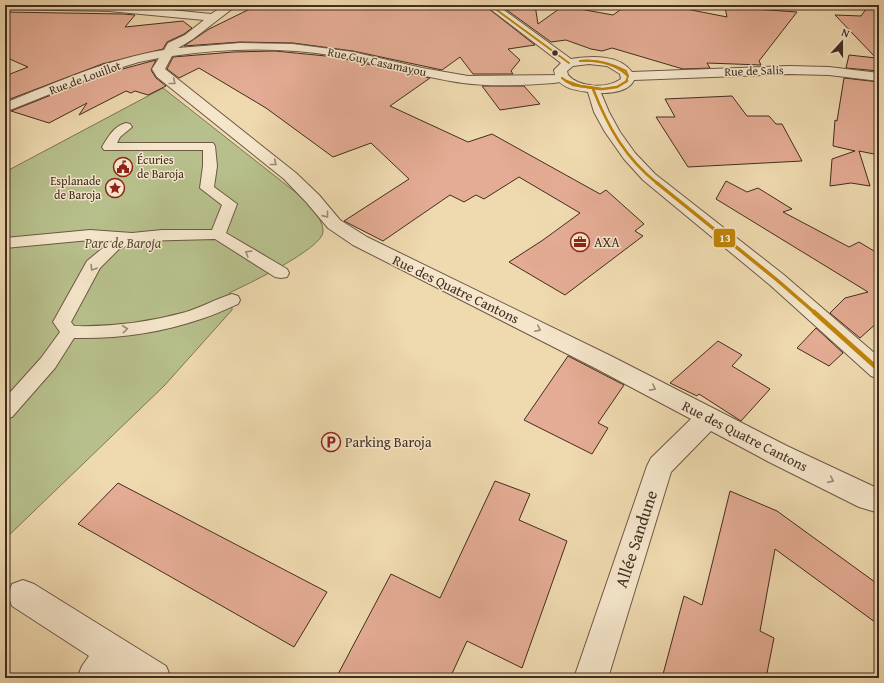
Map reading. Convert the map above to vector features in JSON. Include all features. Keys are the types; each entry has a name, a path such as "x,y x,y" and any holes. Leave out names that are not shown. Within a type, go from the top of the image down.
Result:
{"street":[{"path":"5,6 82,5 137,8 213,18"},
{"name":"Rue des Quatre Cantons","path":"232,5 189,37 172,46 158,69 162,74 290,176 313,199 334,224 360,241 603,362 778,454 869,498 879,501"},
{"path":"490,5 569,63"},
{"name":"Rue Guy Casamayou","path":"168,52 210,47 274,47 317,50 358,56 458,79 546,80 562,78"},
{"name":"Rue de Louillot","path":"5,108 112,66 168,52"},
{"path":"589,60 611,64 626,72 628,76 627,81 615,88 593,89 574,85 562,78 559,74 560,70 569,63 589,60"},
{"name":"Rue de Salis","path":"628,76 789,70 829,71 879,77"},
{"path":"593,89 603,116 634,162 644,172 777,280 879,370"},
{"name":"Allée Sandune","path":"591,678 660,466 709,417"},
{"path":"23,595 154,678"},
{"path":"94,678 112,651"}],"lane":[{"path":"126,127 115,135 108,147 209,146 210,166 207,188 230,204 218,234"},
{"path":"5,243 90,235 135,238 162,235 218,234 281,273"},
{"path":"135,238 114,246 93,265 62,322 70,332 88,333 147,327 192,316 232,300"},
{"path":"5,411 48,363 70,332"}],"green space":[{"name":"Parc de Baroja","path":"163,88 308,202 322,224 323,232 319,239 310,248 297,257 266,275 229,293 232,300 232,310 164,386 5,539 5,172"}],"building":[{"path":"258,5 484,5 535,45 508,49 520,60 511,71 513,74 473,74 460,57 442,70 353,51 293,43 240,42 184,46 209,29"},
{"path":"500,5 535,5 538,24 563,6 613,15 627,5 666,5 727,17 725,7 797,12 759,61 761,65 707,63 710,68 683,69 612,48 602,51 591,49 566,40 551,42"},
{"path":"869,5 879,5 879,71 846,68 849,55 876,58 835,15 861,16"},
{"path":"5,12 135,15 125,27 183,21 192,28 184,34 167,42 163,49 102,64 5,101 5,76 28,67 5,57"},
{"path":"275,51 336,57 430,78 390,106 468,142 492,134 600,194 606,190 644,224 635,231 643,236 565,295 509,262 543,240 580,213 519,177 484,199 476,195 464,202 450,195 383,241 344,221 409,179 371,143 333,157 266,108 199,68 179,78 167,69 173,57 233,52"},
{"path":"156,60 151,70 156,78 166,86 148,95 135,91 131,93 126,91 79,115 87,103 49,123 11,111 104,74"},
{"path":"844,78 879,82 879,155 859,151 870,186 851,183 830,186 832,159 855,151 833,146 835,120 837,121"},
{"path":"482,86 524,86 540,104 500,110"},
{"path":"732,96 747,116 769,116 776,124 782,124 802,161 688,167 656,117 675,117 665,99"},
{"path":"726,181 747,192 758,188 792,209 783,212 849,247 859,242 879,254 879,321 860,338 830,313 845,298 868,292 716,199"},
{"path":"816,328 843,353 829,366 797,348"},
{"path":"718,341 742,355 732,366 770,389 741,421 699,394 697,396 670,383"},
{"path":"568,356 624,385 598,423 608,428 592,454 524,420"},
{"path":"495,481 530,494 519,520 567,541 522,668 467,641 450,678 336,678 391,574 440,598"},
{"path":"118,483 327,592 294,647 78,524"},
{"path":"730,491 777,511 879,585 879,625 775,549 760,631 774,638 766,678 662,678 684,596 702,605"}],"transit line":[{"name":"13","path":"490,5 569,63"},
{"name":"13","path":"580,61 592,60 610,64 626,71 628,76"},
{"name":"13","path":"580,61 599,61 606,63 618,68 628,76"},
{"name":"13","path":"603,89 617,87 627,81 628,76"},
{"name":"13","path":"562,78 575,85 601,89"},
{"name":"13","path":"562,78 573,85 601,89"},
{"name":"13","path":"593,89 612,132 629,156 649,177 777,280 879,370"}],"place":[{"name":"Écuries de Baroja","path":"123,167"},
{"name":"Esplanade de Baroja","path":"115,188"},
{"name":"AXA","path":"580,242"},
{"name":"Parking Baroja","path":"331,442"}]}
